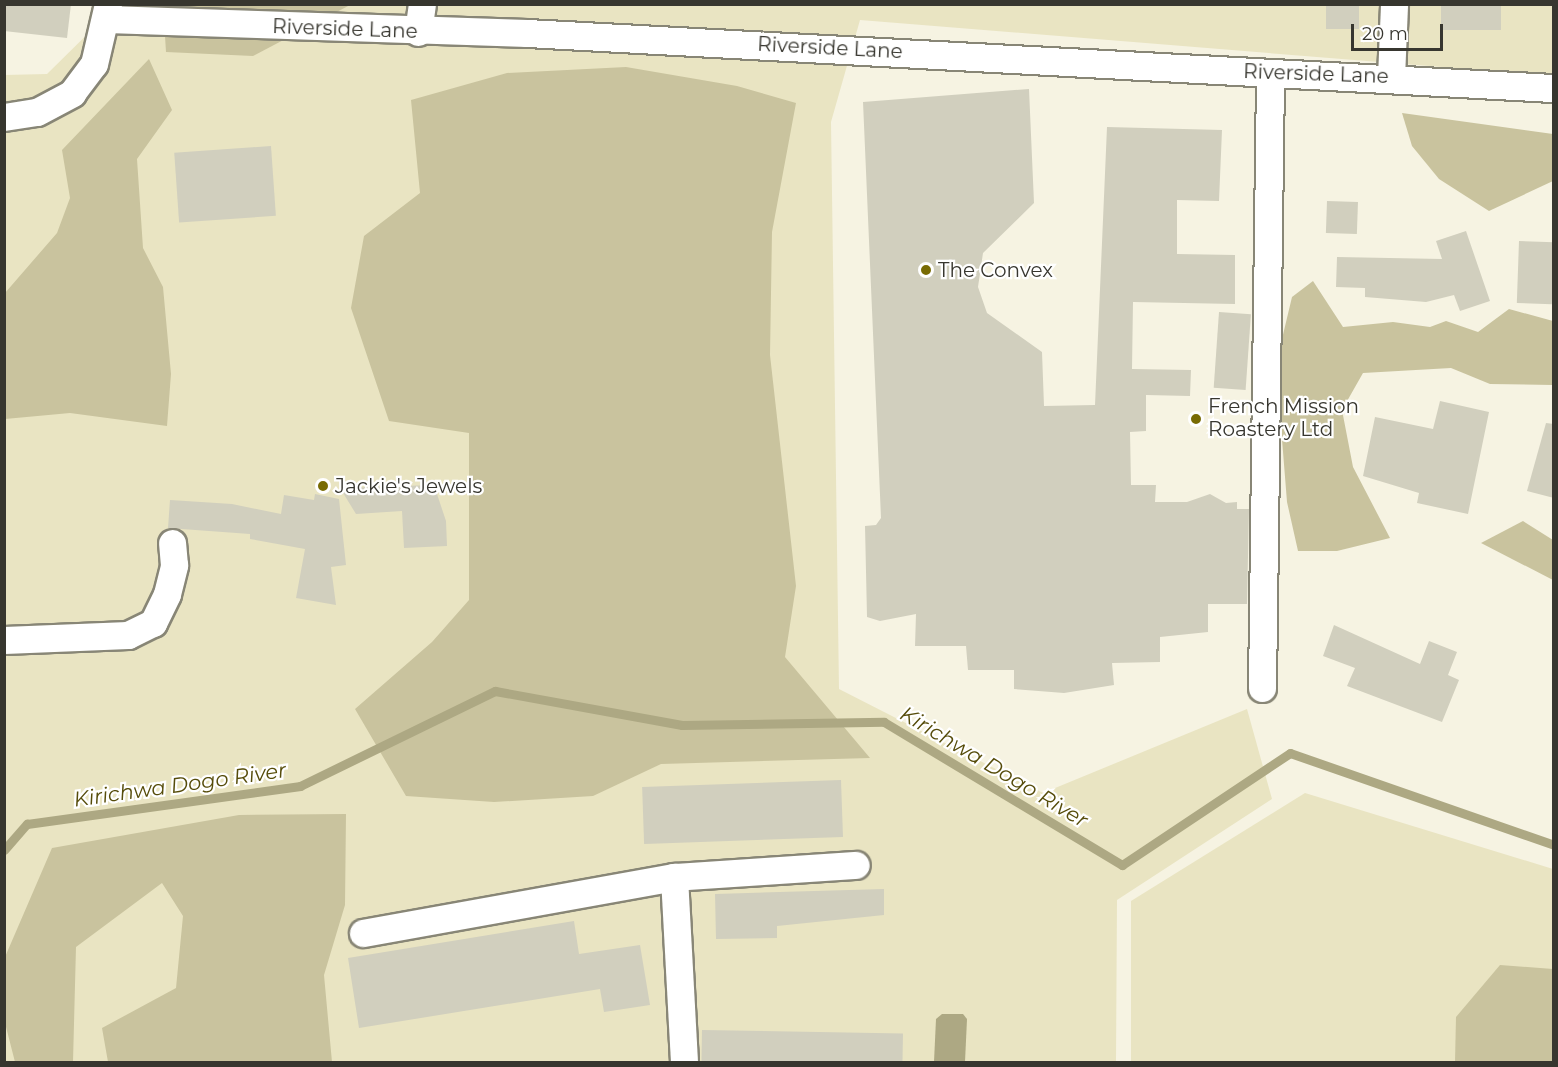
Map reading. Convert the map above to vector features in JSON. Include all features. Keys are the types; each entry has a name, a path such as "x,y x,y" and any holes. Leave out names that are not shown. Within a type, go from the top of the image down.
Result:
{"street":[{"path":"418,32 422,4"},
{"path":"1390,77 1394,4"},
{"path":"4,117 37,112 72,93 94,64 107,12"},
{"name":"Riverside Lane","path":"107,12 418,32 561,34 1270,73 1390,77 1554,88"},
{"path":"1262,688 1270,73"},
{"path":"4,640 128,635 153,623 167,594 174,565 172,543"},
{"path":"363,933 674,878 856,865"},
{"path":"674,878 684,1062"}],"shaded area":[{"path":"118,4 1554,5 1553,76 860,20 831,122 839,689 1043,793 1247,709 1272,799 1117,900 1116,1062 5,1062 4,75 47,74"},
{"path":"163,5 350,5 253,56 166,52"},
{"path":"149,59 172,110 137,159 143,248 163,287 171,374 167,426 70,413 5,419 5,293 57,233 70,198 62,150"},
{"path":"626,67 737,86 796,103 772,232 770,355 796,586 785,657 870,758 661,764 593,796 494,802 406,796 355,709 432,642 469,600 469,433 389,421 351,308 364,236 420,193 411,100 507,73"},
{"path":"1402,113 1553,134 1553,181 1489,211 1439,179 1412,146"},
{"path":"1313,281 1343,327 1393,322 1430,327 1446,321 1478,332 1509,309 1553,321 1553,385 1490,384 1451,368 1363,373 1342,410 1353,467 1390,538 1337,551 1298,551 1287,502 1276,364 1292,297"},
{"path":"1523,521 1553,540 1553,580 1481,543"},
{"path":"1305,793 1553,869 1553,1062 1131,1062 1131,901"},
{"path":"346,814 345,905 324,975 332,1062 108,1062 102,1028 176,988 183,916 162,883 76,947 73,1062 15,1062 5,1023 5,957 52,848 239,815"},
{"path":"1500,965 1553,969 1553,1062 1455,1062 1456,1017"},
{"path":"942,1014 963,1014 967,1019 965,1062 934,1062 936,1019"}],"building":[{"path":"4,4 71,4 67,38 4,31"},
{"path":"1326,4 1359,4 1359,29 1326,29"},
{"path":"1441,4 1501,4 1501,30 1441,30"},
{"path":"1029,89 1034,203 983,253 978,287 987,313 1042,352 1044,406 1095,405 1107,127 1222,130 1219,201 1177,200 1177,254 1235,255 1235,304 1133,302 1132,369 1191,370 1190,396 1146,395 1146,431 1130,432 1131,485 1156,485 1155,502 1187,502 1210,494 1226,503 1237,502 1237,509 1249,509 1247,604 1208,604 1208,632 1160,637 1160,662 1112,663 1114,685 1064,693 1014,689 1014,670 968,670 966,646 915,646 916,614 880,621 867,617 865,526 876,525 881,518 863,102"},
{"path":"271,146 276,216 179,223 174,153"},
{"path":"1327,201 1358,202 1357,234 1326,233"},
{"path":"1466,231 1490,301 1460,311 1454,295 1426,302 1365,297 1365,288 1336,287 1337,257 1442,259 1436,241"},
{"path":"1519,241 1554,242 1552,304 1517,303"},
{"path":"1219,312 1251,314 1246,390 1214,388"},
{"path":"1440,401 1489,412 1468,514 1417,503 1419,493 1363,476 1375,417 1433,429"},
{"path":"1546,423 1554,424 1554,498 1527,491"},
{"path":"434,485 446,521 447,546 404,548 402,511 356,514 340,488"},
{"path":"315,494 339,499 346,565 331,567 336,605 296,598 305,549 250,539 250,534 168,528 170,500 232,504 281,514 284,495 314,500"},
{"path":"1334,625 1420,664 1429,641 1457,652 1448,675 1459,680 1442,722 1347,686 1355,668 1323,656"},
{"path":"841,780 843,837 644,844 642,787"},
{"path":"884,889 884,915 777,926 777,938 716,939 715,894"},
{"path":"574,921 579,954 640,945 650,1005 604,1012 600,989 359,1028 348,958"},
{"path":"702,1030 903,1034 902,1062 701,1062"}],"waterway":[{"name":"Kirichwa Dogo River","path":"4,850 27,824 300,786 495,691 682,725 884,722 1122,865 1290,753 1554,845"}],"place":[{"name":"The Convex","path":"926,270"},
{"name":"French Mission Roastery Ltd","path":"1196,419"},
{"name":"Jackie's Jewels","path":"323,486"}]}
